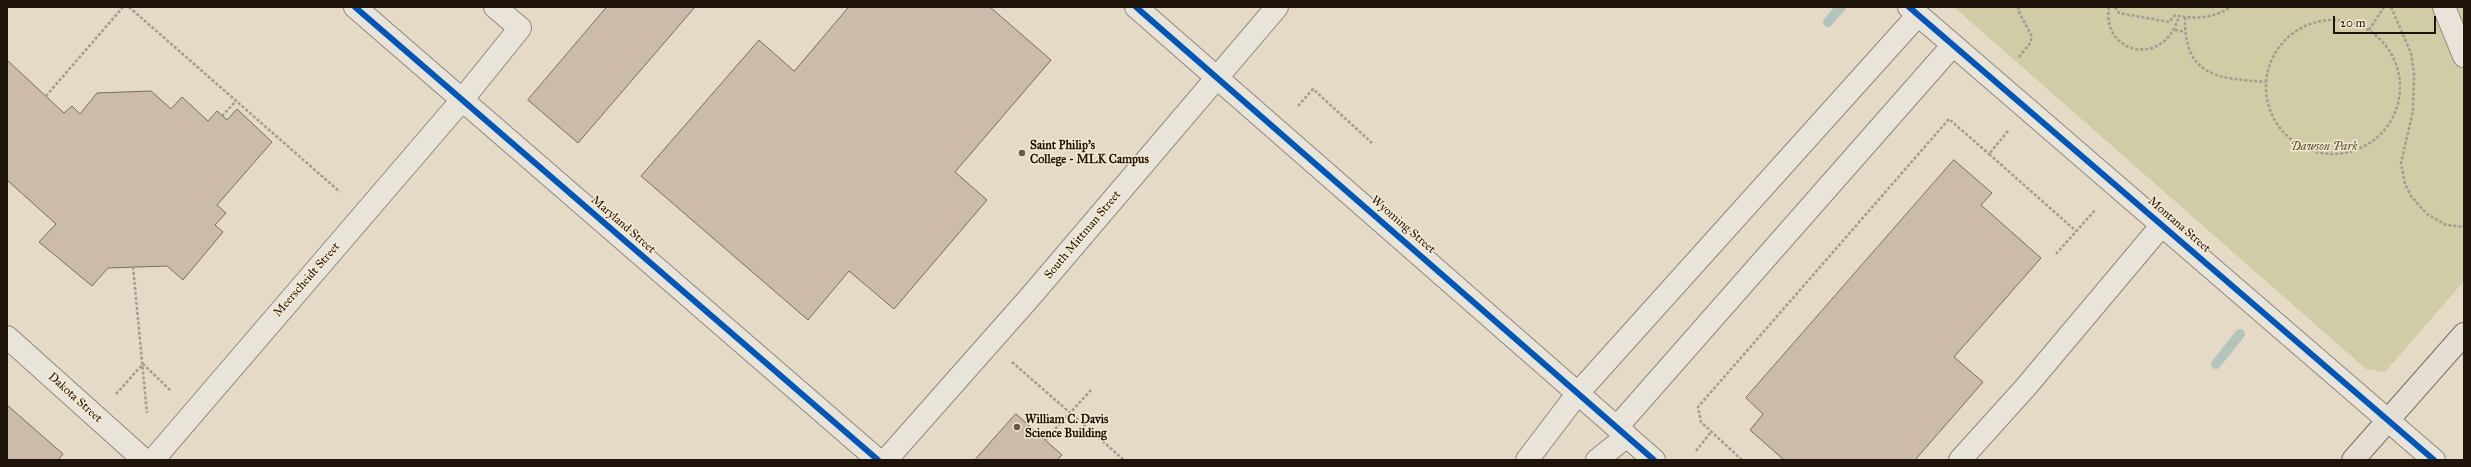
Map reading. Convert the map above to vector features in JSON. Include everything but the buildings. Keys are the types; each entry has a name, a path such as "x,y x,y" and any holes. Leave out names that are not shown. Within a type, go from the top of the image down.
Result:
{"main road":[{"path":"2353,460 2464,334"}],"street":[{"name":"Maryland Street","path":"355,7 878,460"},
{"name":"Meerscheidt Street","path":"153,460 462,100 520,28 495,7"},
{"name":"Wyoming Street","path":"1136,7 1218,77 1654,460"},
{"name":"South Mittman Street","path":"886,460 1031,296 1277,7"},
{"path":"2444,7 2464,56"},
{"path":"1527,460 1578,393 1913,11"},
{"name":"Montana Street","path":"1913,11 2434,460"},
{"path":"1597,460 1953,45"},
{"path":"1960,460 2025,388 2162,225"},
{"name":"Dakota Street","path":"7,337 144,460"}],"path":[{"path":"46,96 123,7"},
{"path":"129,7 340,192"},
{"path":"2018,57 2029,45 2032,37 2020,17 2018,10 2019,7"},
{"path":"2109,7 2109,23 2119,41 2129,48 2140,51 2150,50 2162,44 2175,30 2179,16"},
{"path":"2115,7 2119,13 2169,22 2175,15 2195,18 2206,16 2230,7"},
{"path":"2369,30 2384,7"},
{"path":"2391,7 2411,53 2414,73 2413,111 2402,163 2405,184 2411,196 2427,214 2446,225 2464,227"},
{"path":"2185,17 2185,32 2189,48 2197,62 2210,73 2223,78 2265,82"},
{"path":"2335,19 2355,23 2369,30 2390,50 2399,71 2400,95 2394,117 2380,136 2361,149 2338,155 2315,152 2294,142 2278,126 2268,105 2265,82 2270,62 2280,44 2296,30 2314,22 2335,19"},
{"path":"2175,30 2185,32"},
{"path":"1298,106 1313,89 1372,143"},
{"path":"222,116 236,101"},
{"path":"1742,460 1700,422 1698,407 1949,119 2076,230"},
{"path":"1989,154 2008,131"},
{"path":"2056,254 2096,209"},
{"path":"133,267 147,413"},
{"path":"1010,360 1124,460"},
{"path":"143,364 171,391"},
{"path":"116,394 143,364"},
{"path":"1045,440 1091,390"},
{"path":"1696,451 1712,432"}],"green space":[{"name":"Dawson Park","path":"1954,7 2464,7 2464,281 2385,372 2366,369"}],"waterway":[{"path":"1828,22 1841,7"},
{"path":"2216,364 2240,334"}],"cycle path":[{"path":"355,7 878,460"},
{"path":"1136,7 1654,460"},
{"path":"1909,7 2434,460"}],"place":[{"name":"Saint Philip's College - MLK Campus","path":"1022,153"},
{"name":"William C. Davis Science Building","path":"1017,427"}]}
